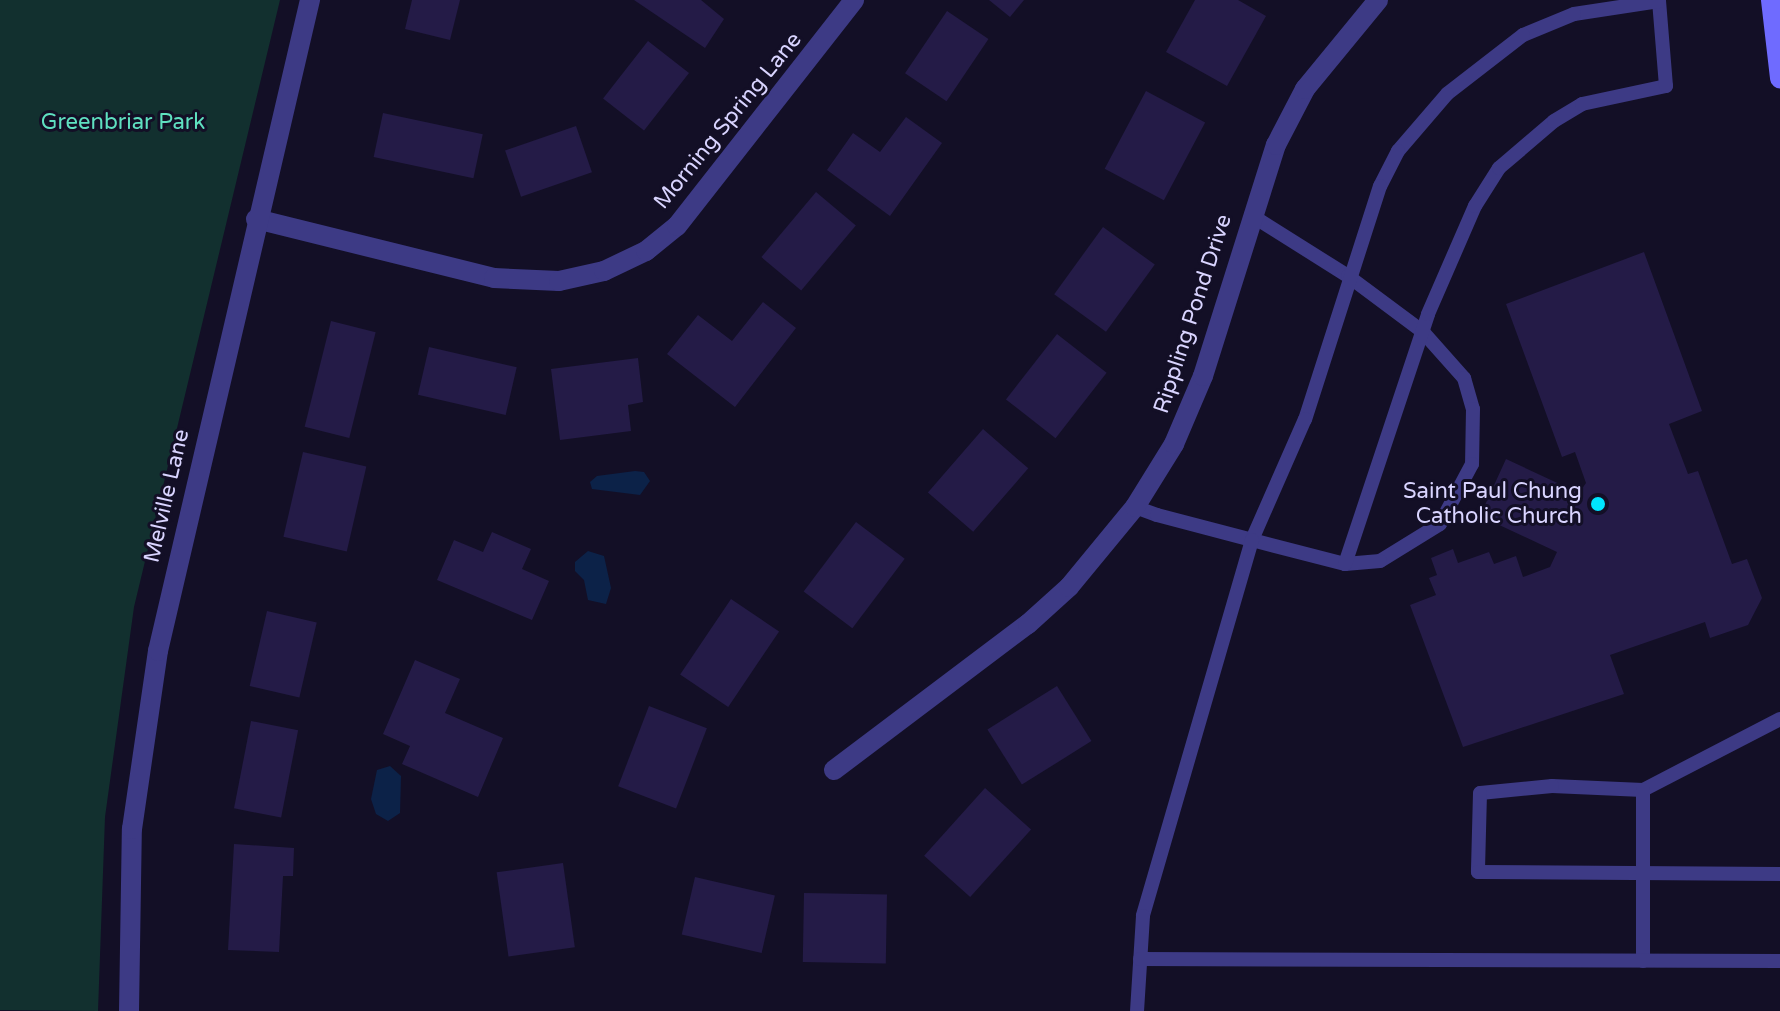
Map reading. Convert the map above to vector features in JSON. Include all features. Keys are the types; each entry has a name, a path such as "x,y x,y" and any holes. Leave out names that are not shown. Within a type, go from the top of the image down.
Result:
{"main road":[{"path":"1771,0 1780,78"}],"street":[{"name":"Melville Lane","path":"129,1011 132,829 155,666 256,219 310,0"},
{"name":"Morning Spring Lane","path":"256,219 494,278 559,281 604,271 646,251 677,226 854,0"},
{"name":"Rippling Pond Drive","path":"834,770 1028,624 1069,587 1135,507 1174,444 1198,389 1251,215 1276,145 1305,89 1378,0"}],"lane":[{"path":"1137,1011 1143,916 1252,540 1305,419 1348,276 1380,186 1398,151 1475,68 1523,35 1574,14 1659,1 1666,86 1582,104 1527,141 1499,168 1456,246 1423,332 1345,564"},
{"path":"1135,507 1345,564 1380,561 1440,524 1472,464 1473,409 1464,378 1423,332 1348,276 1251,215"},
{"path":"1780,719 1643,790 1552,786 1480,793 1478,872 1780,874"},
{"path":"1643,790 1643,961"},
{"path":"1140,959 1780,961"}],"green space":[{"name":"Greenbriar Park","path":"0,0 280,0 134,607 105,817 98,1011 0,1010"}],"water":[{"path":"644,472 650,481 640,495 592,489 590,482 597,476"},
{"path":"588,551 604,556 611,588 606,604 588,600 584,580 575,571 575,562"},
{"path":"390,766 401,776 400,813 388,821 376,814 371,799 377,770"}],"building":[{"path":"412,0 460,0 450,40 405,29"},
{"path":"634,0 701,0 724,19 705,48"},
{"path":"989,0 1024,0 1010,17"},
{"path":"1195,0 1238,0 1266,16 1227,86 1166,52"},
{"path":"947,11 988,39 947,101 905,73"},
{"path":"648,41 689,73 644,131 603,99"},
{"path":"1146,91 1205,122 1164,200 1105,169"},
{"path":"383,113 483,134 473,178 374,157"},
{"path":"906,117 942,143 890,216 827,170 853,133 880,152"},
{"path":"576,126 592,172 521,197 505,150"},
{"path":"816,192 856,225 801,291 761,257"},
{"path":"1103,227 1155,265 1106,332 1054,294"},
{"name":"Saint Paul Chung Catholic Church","path":"1644,252 1702,411 1669,424 1688,474 1698,471 1732,564 1747,559 1762,598 1748,625 1710,638 1705,622 1610,655 1624,694 1463,747 1410,605 1436,595 1429,578 1437,575 1431,558 1453,549 1458,563 1489,552 1494,564 1516,556 1523,577 1550,567 1557,552 1480,516 1506,459 1579,493 1586,483 1575,452 1562,457 1506,304"},
{"path":"763,302 796,328 735,407 667,354 698,315 732,341"},
{"path":"331,321 376,332 349,438 305,427"},
{"path":"1057,334 1107,373 1056,438 1006,399"},
{"path":"429,347 517,367 506,415 418,395"},
{"path":"638,358 643,402 628,405 631,431 560,440 551,369"},
{"path":"983,429 1028,468 973,532 928,492"},
{"path":"303,452 366,467 347,551 283,537"},
{"path":"856,522 905,559 852,628 804,591"},
{"path":"492,532 531,549 522,569 549,581 532,620 437,580 454,540 483,552"},
{"path":"731,599 779,631 728,707 680,674"},
{"path":"267,611 317,622 299,697 250,686"},
{"path":"415,660 460,679 445,713 503,738 478,797 402,764 410,746 383,734"},
{"path":"1057,686 1091,741 1022,785 987,729"},
{"path":"649,706 707,728 676,809 618,786"},
{"path":"251,721 298,730 281,818 234,808"},
{"path":"985,788 1031,829 970,897 924,856"},
{"path":"234,844 294,848 293,876 283,876 279,952 228,950"},
{"path":"563,863 575,947 508,956 497,872"},
{"path":"695,877 775,895 762,953 682,934"},
{"path":"804,893 887,894 886,963 803,962"}],"place":[{"name":"Saint Paul Chung Catholic Church","path":"1598,504"}]}
